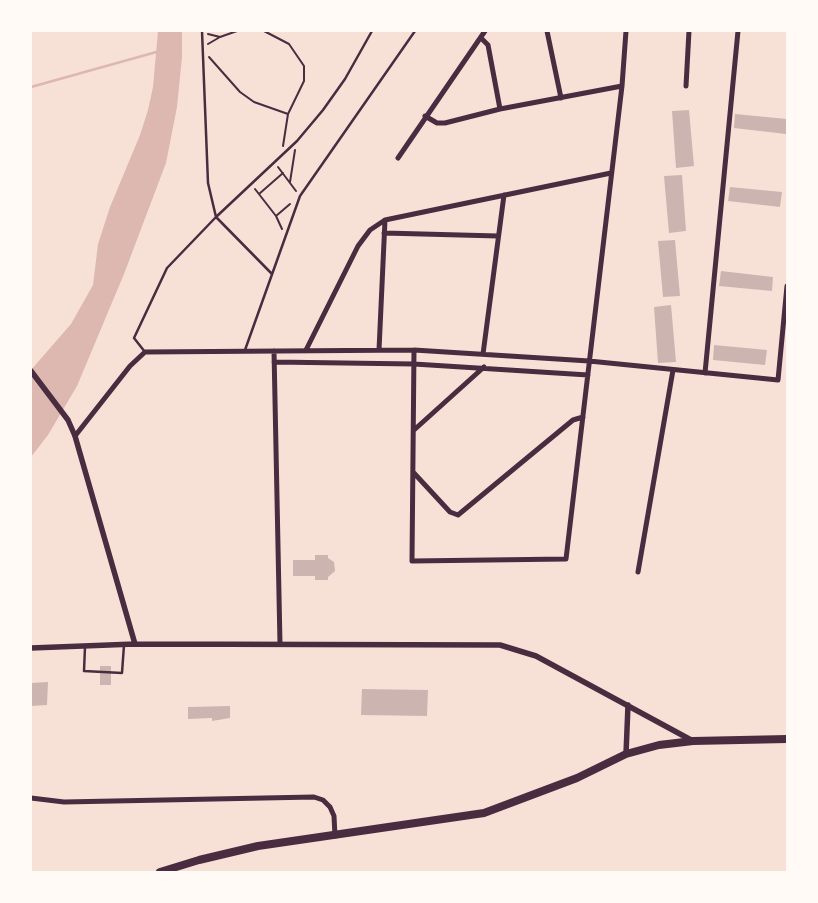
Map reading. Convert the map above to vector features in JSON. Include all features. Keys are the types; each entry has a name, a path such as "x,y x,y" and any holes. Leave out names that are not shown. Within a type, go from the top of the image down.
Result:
{"main road":[{"path":"160,872 199,860 258,846 484,813 576,778 626,754 659,745 693,741 787,739"}],"street":[{"path":"398,158 485,31"},
{"path":"547,31 560,98"},
{"path":"414,350 412,561 566,559 622,86 626,31"},
{"path":"686,86 689,31"},
{"path":"705,373 738,31"},
{"path":"481,38 488,45 500,110"},
{"path":"426,116 437,123 445,123 622,86"},
{"path":"306,350 358,246 370,230 384,220 611,174"},
{"path":"483,354 504,195"},
{"path":"379,350 384,220"},
{"path":"384,233 498,236"},
{"path":"75,436 130,366 145,352 414,350 589,361 778,380 787,286"},
{"path":"274,351 280,644"},
{"path":"274,362 485,367 588,376"},
{"path":"414,430 485,367"},
{"path":"638,572 673,370"},
{"path":"31,371 68,420 75,436 135,644"},
{"path":"413,472 455,515 460,514 573,420 583,417"},
{"path":"31,648 135,644 500,645 536,656 693,741"},
{"path":"626,754 628,705"},
{"path":"31,798 64,802 314,797 323,800 330,806 334,816 335,836"}],"lane":[{"path":"145,352 134,338 167,268 216,217 297,141 345,79 372,31"},
{"path":"244,350 300,196 415,31"},
{"path":"202,32 201,47 208,183 216,217 272,274"},
{"path":"85,647 84,671 122,673 124,645"}],"path":[{"path":"236,31 201,47 240,92 254,102 288,114"},
{"path":"264,31 289,44 304,66 304,80 288,114 282,156"},
{"path":"202,32 220,37"},
{"path":"290,182 297,141"},
{"path":"275,163 300,196 276,216"},
{"path":"259,194 283,173"},
{"path":"251,184 276,216 286,238"}],"shaded area":[{"path":"158,31 182,31 182,57 177,107 166,163 124,274 77,386 48,435 31,457 31,370 71,324 93,285 98,244 110,207 140,135 148,110 153,87"}],"building":[{"path":"689,110 694,166 676,168 672,111"},
{"path":"735,114 787,119 786,134 734,128"},
{"path":"682,175 686,231 669,233 664,176"},
{"path":"730,187 782,192 780,207 728,201"},
{"path":"675,240 680,296 663,297 658,241"},
{"path":"721,271 773,277 772,291 719,286"},
{"path":"671,305 676,362 658,363 654,307"},
{"path":"714,345 767,350 765,365 713,360"},
{"path":"315,555 328,555 328,558 334,562 335,571 328,577 328,580 315,580 315,576 293,576 293,560 315,560"},
{"path":"100,666 111,666 111,685 100,685"},
{"path":"48,682 47,705 31,706 31,683"},
{"path":"362,689 428,690 427,716 361,715"},
{"path":"230,706 230,718 212,721 212,718 188,719 188,707"}],"waterway":[{"path":"31,87 160,51"}]}
